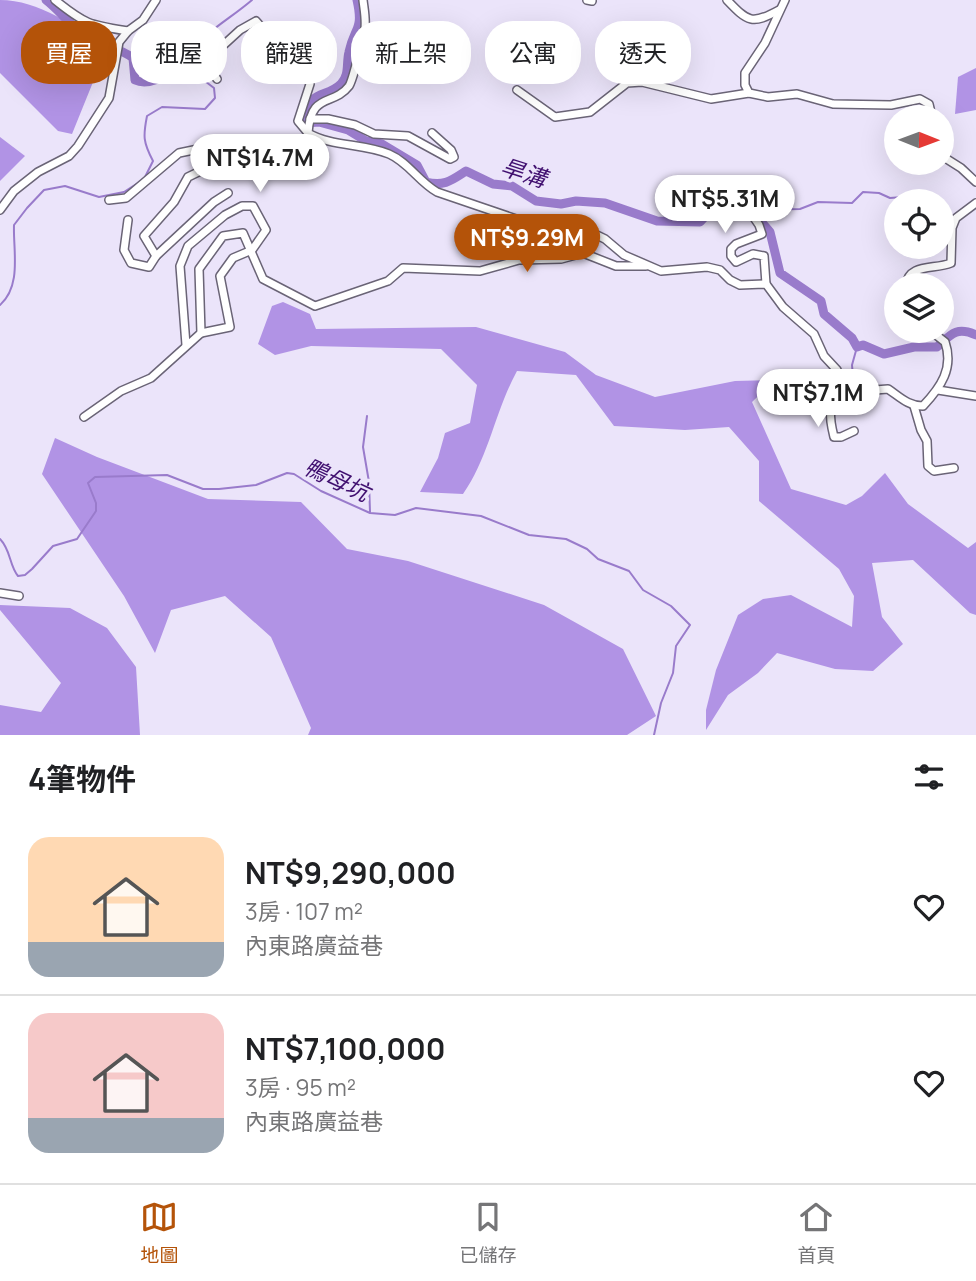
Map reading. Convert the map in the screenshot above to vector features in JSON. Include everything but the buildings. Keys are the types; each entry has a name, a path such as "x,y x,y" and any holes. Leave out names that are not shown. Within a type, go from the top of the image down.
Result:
{"street":[{"path":"55,0 79,20 90,25 128,31"},
{"path":"0,210 14,191 38,172 69,156 78,146 108,97 117,47 128,31 143,20 156,0"},
{"path":"308,133 310,119 319,102 344,91 351,83 365,28 363,0"},
{"path":"587,0 592,1"},
{"path":"727,0 753,21 779,10"},
{"path":"749,93 745,85 745,74 765,43 785,0"},
{"path":"227,42 256,21 282,51 297,57 309,67 310,84 298,121 308,133 319,139 391,155 403,163 425,186 485,209 522,221 560,220 574,224 606,239 624,255 661,271 708,267 720,270 740,285 766,284"},
{"path":"517,90 555,117 590,112 627,83 642,82 711,99 749,93 768,97 797,94 833,104 891,105 920,99 929,105"},
{"path":"310,119 328,119 355,125 374,134 408,136 450,159 454,157 452,150 432,133"},
{"path":"109,200 126,198 179,153 216,148 219,162 188,177 174,202 144,236 156,256"},
{"path":"954,164 976,182"},
{"path":"755,183 748,188 748,209 762,234 736,244 731,248 731,256 736,262 753,254 764,256 766,284 783,307 814,334 824,356 837,370 844,389 861,398 875,390 888,389 914,406 923,406 945,380 948,351 945,343"},
{"path":"128,220 124,250 131,263 149,267 156,256 214,202 228,193"},
{"path":"912,273 951,263 952,228 956,218 976,203"},
{"path":"84,417 121,391 151,378 201,332 230,327 220,276 233,258 253,250 266,230 253,206 242,206 225,215 188,246 180,266 186,345"},
{"path":"201,332 199,269 223,236 243,233 253,250 263,279 316,306 388,281 403,268 480,271 519,260 561,259 583,253 615,266 650,266"},
{"path":"844,389 833,397 830,423 834,438 855,431"},
{"path":"938,390 976,396"},
{"path":"914,406 927,441 928,466 934,471 954,468"},
{"path":"0,593 19,596"}],"shaded area":[{"path":"0,0 29,4 65,21 21,21 21,84 92,84 72,134 58,131 0,73"},
{"path":"976,68 976,110 955,114 958,77"},
{"path":"0,137 25,156 0,181"},
{"path":"283,302 310,314 316,329 476,327 565,352 596,375 655,397 735,381 775,380 752,402 791,489 846,505 862,496 885,473 908,504 968,548 976,542 976,615 970,613 913,560 872,563 882,617 903,644 873,671 835,669 777,653 758,673 728,695 706,730 706,710 716,670 738,615 763,599 791,595 852,627 854,596 839,569 759,501 759,461 729,427 685,430 614,426 576,375 517,371 479,465 463,494 420,492 438,458 445,433 470,423 477,385 441,349 311,346 275,355 258,344 272,306"},
{"path":"55,438 208,499 301,502 347,549 408,561 544,605 623,649 656,716 627,735 308,735 311,728 271,637 225,596 171,610 155,653 124,596 42,474"},
{"path":"0,605 70,608 107,628 136,667 140,735 0,735 0,705 41,712 61,683 0,610"}],"waterway":[{"path":"46,0 83,34 131,57"},
{"path":"0,305 7,297 14,278 14,225 27,208 44,190 65,186 99,197 124,192 144,179 153,161 145,139 147,116 162,107 205,109 215,98 214,88 193,72 187,58 209,33 252,0"},
{"name":"旱溝","path":"357,0 359,23 349,52 346,76 335,89 314,98 307,109 304,119 306,123 319,122 348,130 366,141 382,144 417,165 426,182 448,182 466,171 493,184 512,186 536,201 561,204 576,201 605,203 657,221 700,222 713,208 751,210 770,232 780,273 821,301 824,314 852,338 857,347 863,345 884,354 914,347 937,347 959,331 976,335"},
{"path":"752,210 800,209 818,202 852,203 863,192 884,195"},
{"path":"854,389 852,365 857,347"},
{"path":"367,416 363,447 369,482 370,512"},
{"name":"鴨母坑","path":"0,539 18,576 25,575 53,546 77,539 96,511 96,503 88,483 95,477 167,475 203,489 219,489 256,485 287,473 294,474 321,491 370,513 395,515 416,508 481,516 529,535 566,539 587,549 598,559 629,571 643,590 671,606 690,625 676,646 673,673 661,703 654,735"}]}
